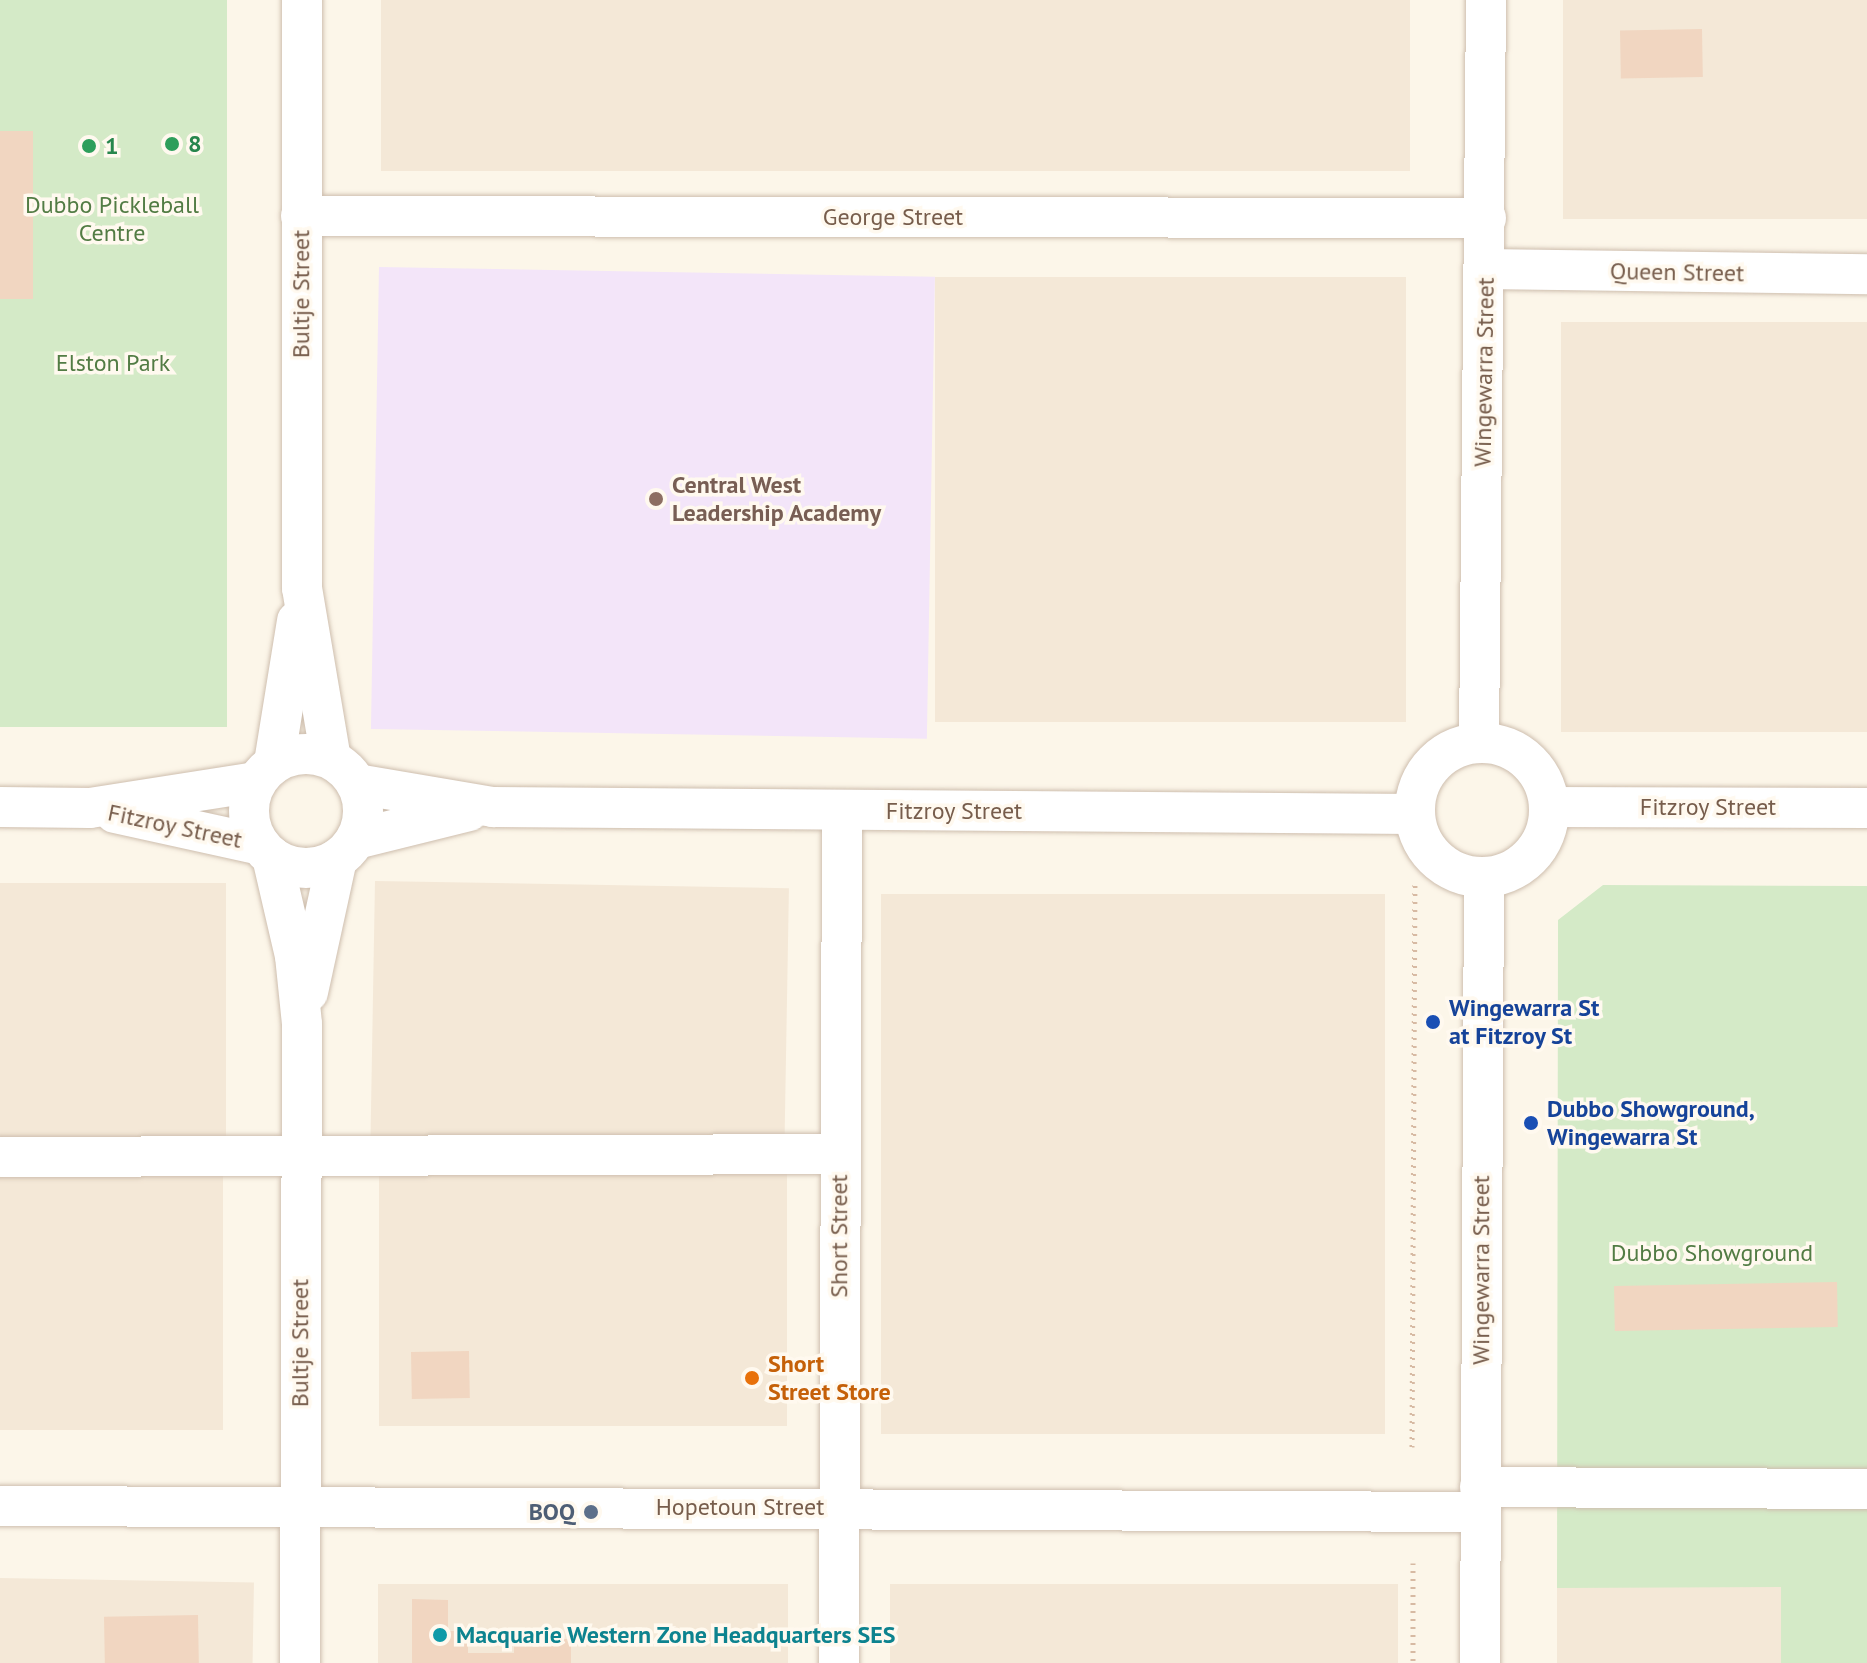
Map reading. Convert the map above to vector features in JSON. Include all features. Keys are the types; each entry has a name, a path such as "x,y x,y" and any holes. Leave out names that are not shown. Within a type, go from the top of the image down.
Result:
{"street":[{"name":"Bultje Street","path":"265,773 302,588 302,0"},
{"name":"Wingewarra Street","path":"1479,743 1486,269 1486,0"},
{"name":"George Street","path":"301,216 1486,218"},
{"name":"Queen Street","path":"1486,269 1867,274"},
{"name":"Bultje Street","path":"302,588 344,771"},
{"path":"1479,743 1509,749 1535,768 1549,807 1538,848 1523,864 1484,878 1445,866 1425,843 1415,814 1426,774 1458,747 1479,743"},
{"path":"302,753 344,771 362,821 346,849 298,868 266,851 248,814 265,773 302,753"},
{"name":"Fitzroy Street","path":"344,771 493,807 1415,814"},
{"name":"Fitzroy Street","path":"0,807 90,808 265,773"},
{"name":"Fitzroy Street","path":"346,849 493,807"},
{"name":"Fitzroy Street","path":"1549,807 1867,808"},
{"name":"Fitzroy Street","path":"90,808 266,851"},
{"name":"Short Street","path":"839,1663 842,810"},
{"name":"Bultje Street","path":"302,1024 346,849"},
{"name":"Bultje Street","path":"266,851 295,956 302,1024 300,1663"},
{"name":"Wingewarra Street","path":"1480,1663 1484,878"},
{"path":"0,1157 301,1159 840,1154"},
{"name":"Hopetoun Street","path":"0,1506 838,1508 1480,1500 1867,1489"}],"path":[{"path":"1412,1447 1415,881"},
{"path":"1413,1563 1413,1663"}],"shaded area":[{"path":"381,0 1410,0 1410,171 381,171"},
{"path":"1563,0 1867,0 1867,219 1563,219"},
{"name":"Central West Leadership Academy","path":"379,267 935,277 927,739 371,729"},
{"path":"935,277 1406,277 1406,722 935,722"},
{"path":"1561,322 1867,322 1867,732 1561,732"},
{"path":"375,881 789,888 784,1148 370,1141"},
{"path":"0,883 226,883 226,1139 0,1139"},
{"path":"881,894 1385,894 1385,1434 881,1434"},
{"path":"0,1172 223,1172 223,1430 0,1430"},
{"path":"379,1172 787,1172 787,1426 379,1426"},
{"path":"0,1578 254,1582 253,1663 0,1663"},
{"path":"378,1584 788,1584 788,1663 378,1663"},
{"path":"890,1584 1398,1584 1398,1663 890,1663"},
{"path":"1557,1587 1781,1587 1781,1663 1557,1663"}],"green space":[{"name":"Elston Park","path":"0,0 227,0 227,727 0,727"},
{"name":"Dubbo Showground","path":"1603,885 1867,886 1867,1663 1781,1663 1781,1587 1557,1588 1558,920"}],"building":[{"path":"1702,29 1703,77 1621,78 1620,30"},
{"path":"0,131 33,131 33,299 0,299"},
{"path":"1837,1282 1838,1327 1615,1331 1614,1286"},
{"path":"469,1351 470,1398 412,1399 411,1352"},
{"name":"Macquarie Western Zone Headquarters SES","path":"412,1599 448,1600 448,1631 468,1631 468,1653 514,1653 514,1639 571,1639 571,1663 412,1663"},
{"path":"198,1615 199,1663 105,1663 104,1617"}],"place":[{"name":"8","path":"172,144"},
{"name":"1","path":"89,146"},
{"name":"Central West Leadership Academy","path":"656,499"},
{"name":"Wingewarra St at Fitzroy St","path":"1433,1022"},
{"name":"Dubbo Showground, Wingewarra St","path":"1531,1123"},
{"name":"Short Street Store","path":"752,1378"},
{"name":"BOQ","path":"591,1512"},
{"name":"Macquarie Western Zone Headquarters SES","path":"440,1635"}],"park label":[{"name":"Dubbo Pickleball Centre","path":"112,219"}]}
